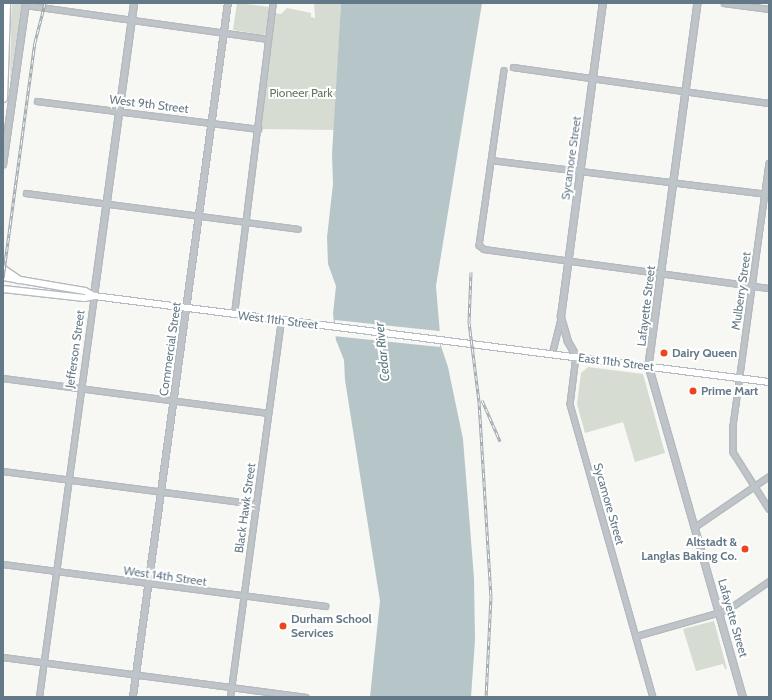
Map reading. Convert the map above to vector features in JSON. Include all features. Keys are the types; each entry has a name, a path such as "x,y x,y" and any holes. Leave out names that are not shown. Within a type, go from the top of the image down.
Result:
{"highway":[{"path":"3,98 6,3"},
{"path":"3,269 18,279"}],"main road":[{"name":"West 11th Street","path":"3,277 85,291 94,296"},
{"name":"West 11th Street","path":"3,289 85,298 94,296 281,321 464,342"},
{"name":"East 11th Street","path":"464,342 769,382"}],"street":[{"name":"Jefferson Street","path":"39,697 134,3"},
{"name":"Commercial Street","path":"133,697 228,3"},
{"path":"234,314 273,3"},
{"name":"Sycamore Street","path":"552,353 561,317 603,3"},
{"name":"Lafayette Street","path":"698,3 650,366 743,697"},
{"path":"724,3 769,9"},
{"path":"3,165 26,4 268,39"},
{"path":"514,67 769,103"},
{"path":"504,70 479,245 490,252 769,288"},
{"name":"West 9th Street","path":"37,101 258,129"},
{"path":"491,160 767,194"},
{"name":"Mulberry Street","path":"769,162 767,194 752,286 733,426 733,452 769,509"},
{"path":"26,193 106,205 298,229"},
{"name":"Sycamore Street","path":"561,317 568,342 576,356 570,404 653,697"},
{"name":"Black Hawk Street","path":"230,697 281,321"},
{"path":"3,378 268,413"},
{"path":"3,471 256,504"},
{"path":"696,526 769,476"},
{"name":"West 14th Street","path":"3,564 243,597 325,606"},
{"path":"636,636 727,610 769,582"},
{"path":"3,657 305,697"}],"green space":[{"path":"12,3 22,3 10,83 11,20"},
{"path":"237,3 270,7 267,33 263,35 233,30"},
{"name":"Pioneer Park","path":"314,3 341,3 334,130 261,129 274,13 281,14 287,8 311,13 311,17 315,18"},
{"path":"588,367 643,374 665,453 635,462 623,422 585,433 577,404 581,373"},
{"path":"714,621 727,669 725,669 723,664 696,671 683,629"}],"water":[{"name":"Cedar River","path":"341,3 482,3 436,286 441,346 448,367 463,439 474,578 475,640 471,697 370,697 380,601 345,380 344,360 336,340 333,314 336,286 328,264 327,237 333,184 332,154"}],"pier":[{"path":"335,320 441,331 440,347 333,336"}],"railway":[{"path":"3,278 35,42 45,3"},
{"path":"471,272 469,322 479,401 491,596 486,697"},
{"path":"482,400 500,441"}],"place":[{"name":"Dairy Queen","path":"664,353"},
{"name":"Prime Mart","path":"693,391"},
{"name":"Altstadt & Langlas Baking Co.","path":"745,549"},
{"name":"Durham School Services","path":"283,626"}]}
